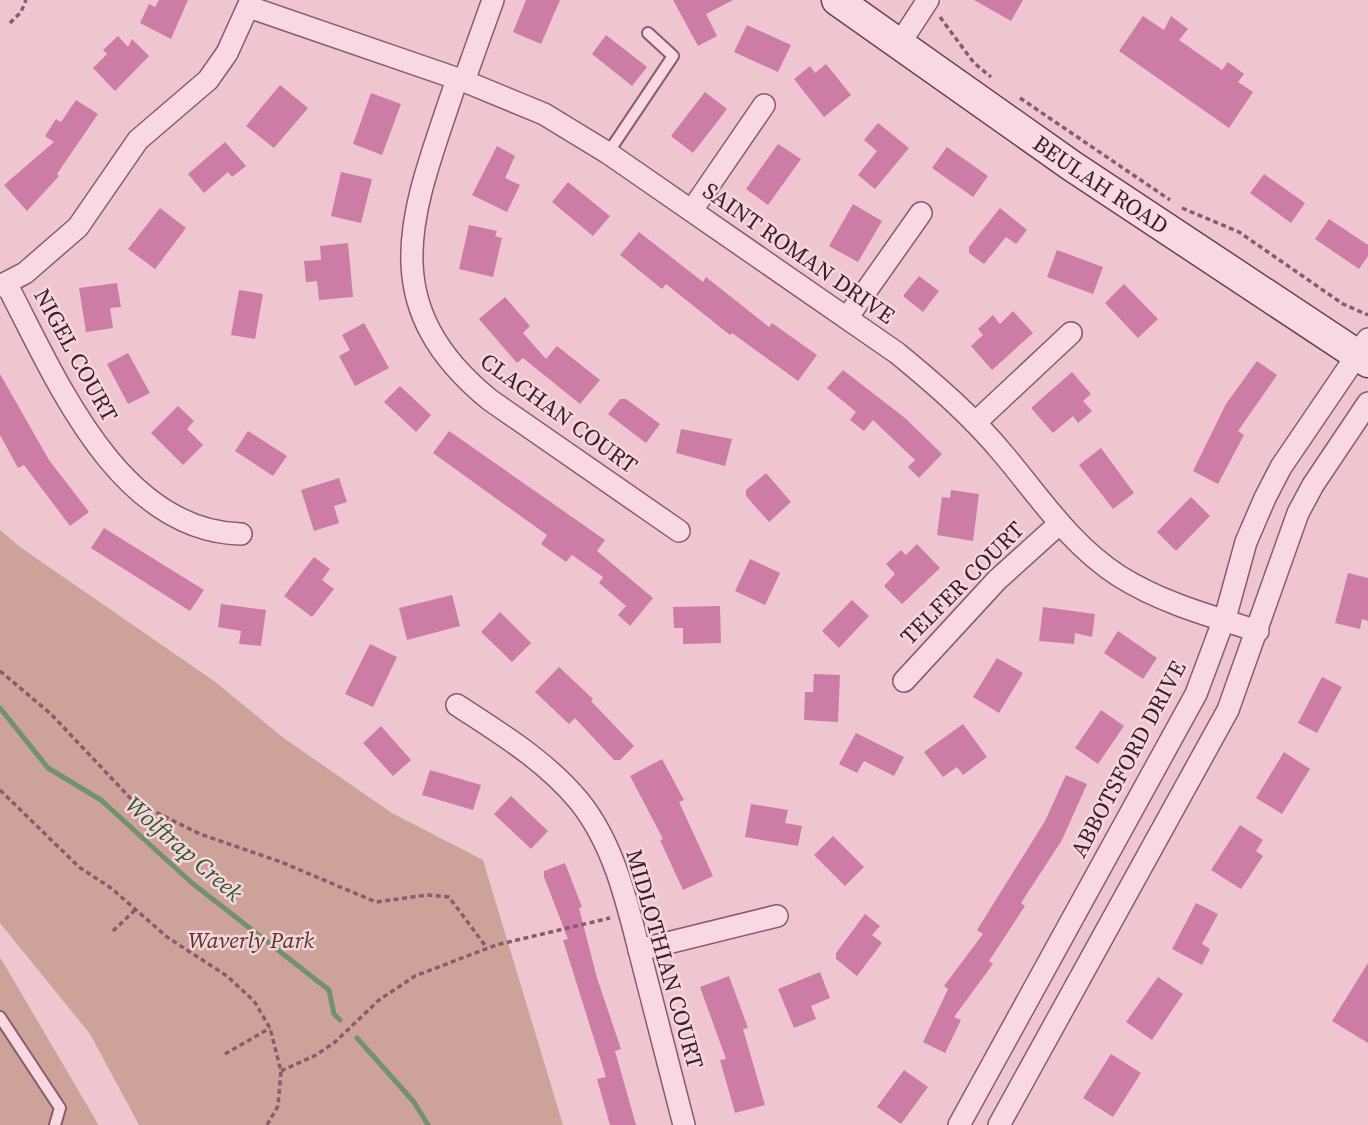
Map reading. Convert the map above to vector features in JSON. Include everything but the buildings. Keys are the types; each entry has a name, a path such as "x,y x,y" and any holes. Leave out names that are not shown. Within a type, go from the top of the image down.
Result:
{"main road":[{"name":"BEULAH ROAD","path":"837,0 1072,166 1364,352"}],"street":[{"name":"CLACHAN COURT","path":"493,0 419,197 412,227 412,278 431,334 465,380 490,400 679,531"},
{"path":"900,43 928,0"},
{"name":"SAINT ROMAN DRIVE","path":"250,4 461,80 544,114 608,153 897,353 976,422 1059,524 1085,551 1151,594 1258,631"},
{"path":"3,285 57,248 78,227 138,140 208,80 227,53 250,4"},
{"path":"692,210 764,104"},
{"path":"847,318 921,213"},
{"name":"NIGEL COURT","path":"3,285 78,419 124,476 187,523 209,531 241,534"},
{"path":"976,422 1071,333"},
{"name":"ABBOTSFORD DRIVE","path":"959,1125 1196,694 1223,620 1246,542 1281,467 1364,352"},
{"path":"999,1125 1228,710 1298,513 1313,485 1368,403"},
{"name":"TELFER COURT","path":"904,681 997,580 1059,524"},
{"name":"MIDLOTHIAN COURT","path":"457,705 530,753 580,803 613,860 684,1125"},
{"path":"639,950 777,916"}],"lane":[{"path":"608,153 673,55 648,33"},
{"path":"0,1017 60,1108 55,1125"}],"path":[{"path":"10,23 21,12 26,0"},
{"path":"949,27 974,63 994,79"},
{"path":"1012,92 1181,207 1239,232 1343,304 1368,315"},
{"path":"0,671 51,714 133,801 200,834 281,862 376,902 427,895 449,897 487,948"},
{"path":"0,790 53,844 167,937 199,954 254,1001 270,1028 281,1071 278,1106 267,1125"},
{"path":"113,931 135,909"},
{"path":"281,1071 316,1055 335,1042 379,1000 415,976 487,948 594,920 630,916"},
{"path":"225,1054 270,1028"}],"green space":[{"name":"Waverly Park","path":"0,530 20,547 214,681 285,739 392,813 483,860 563,1125 139,1125 90,1034 0,923"},
{"path":"0,957 98,1124 97,1125 0,1125"}],"waterway":[{"name":"Wolftrap Creek","path":"0,708 48,768 101,800 192,883 329,990 334,1014 340,1020"},
{"name":"Wolftrap Creek","path":"357,1038 414,1102 428,1125"}]}
